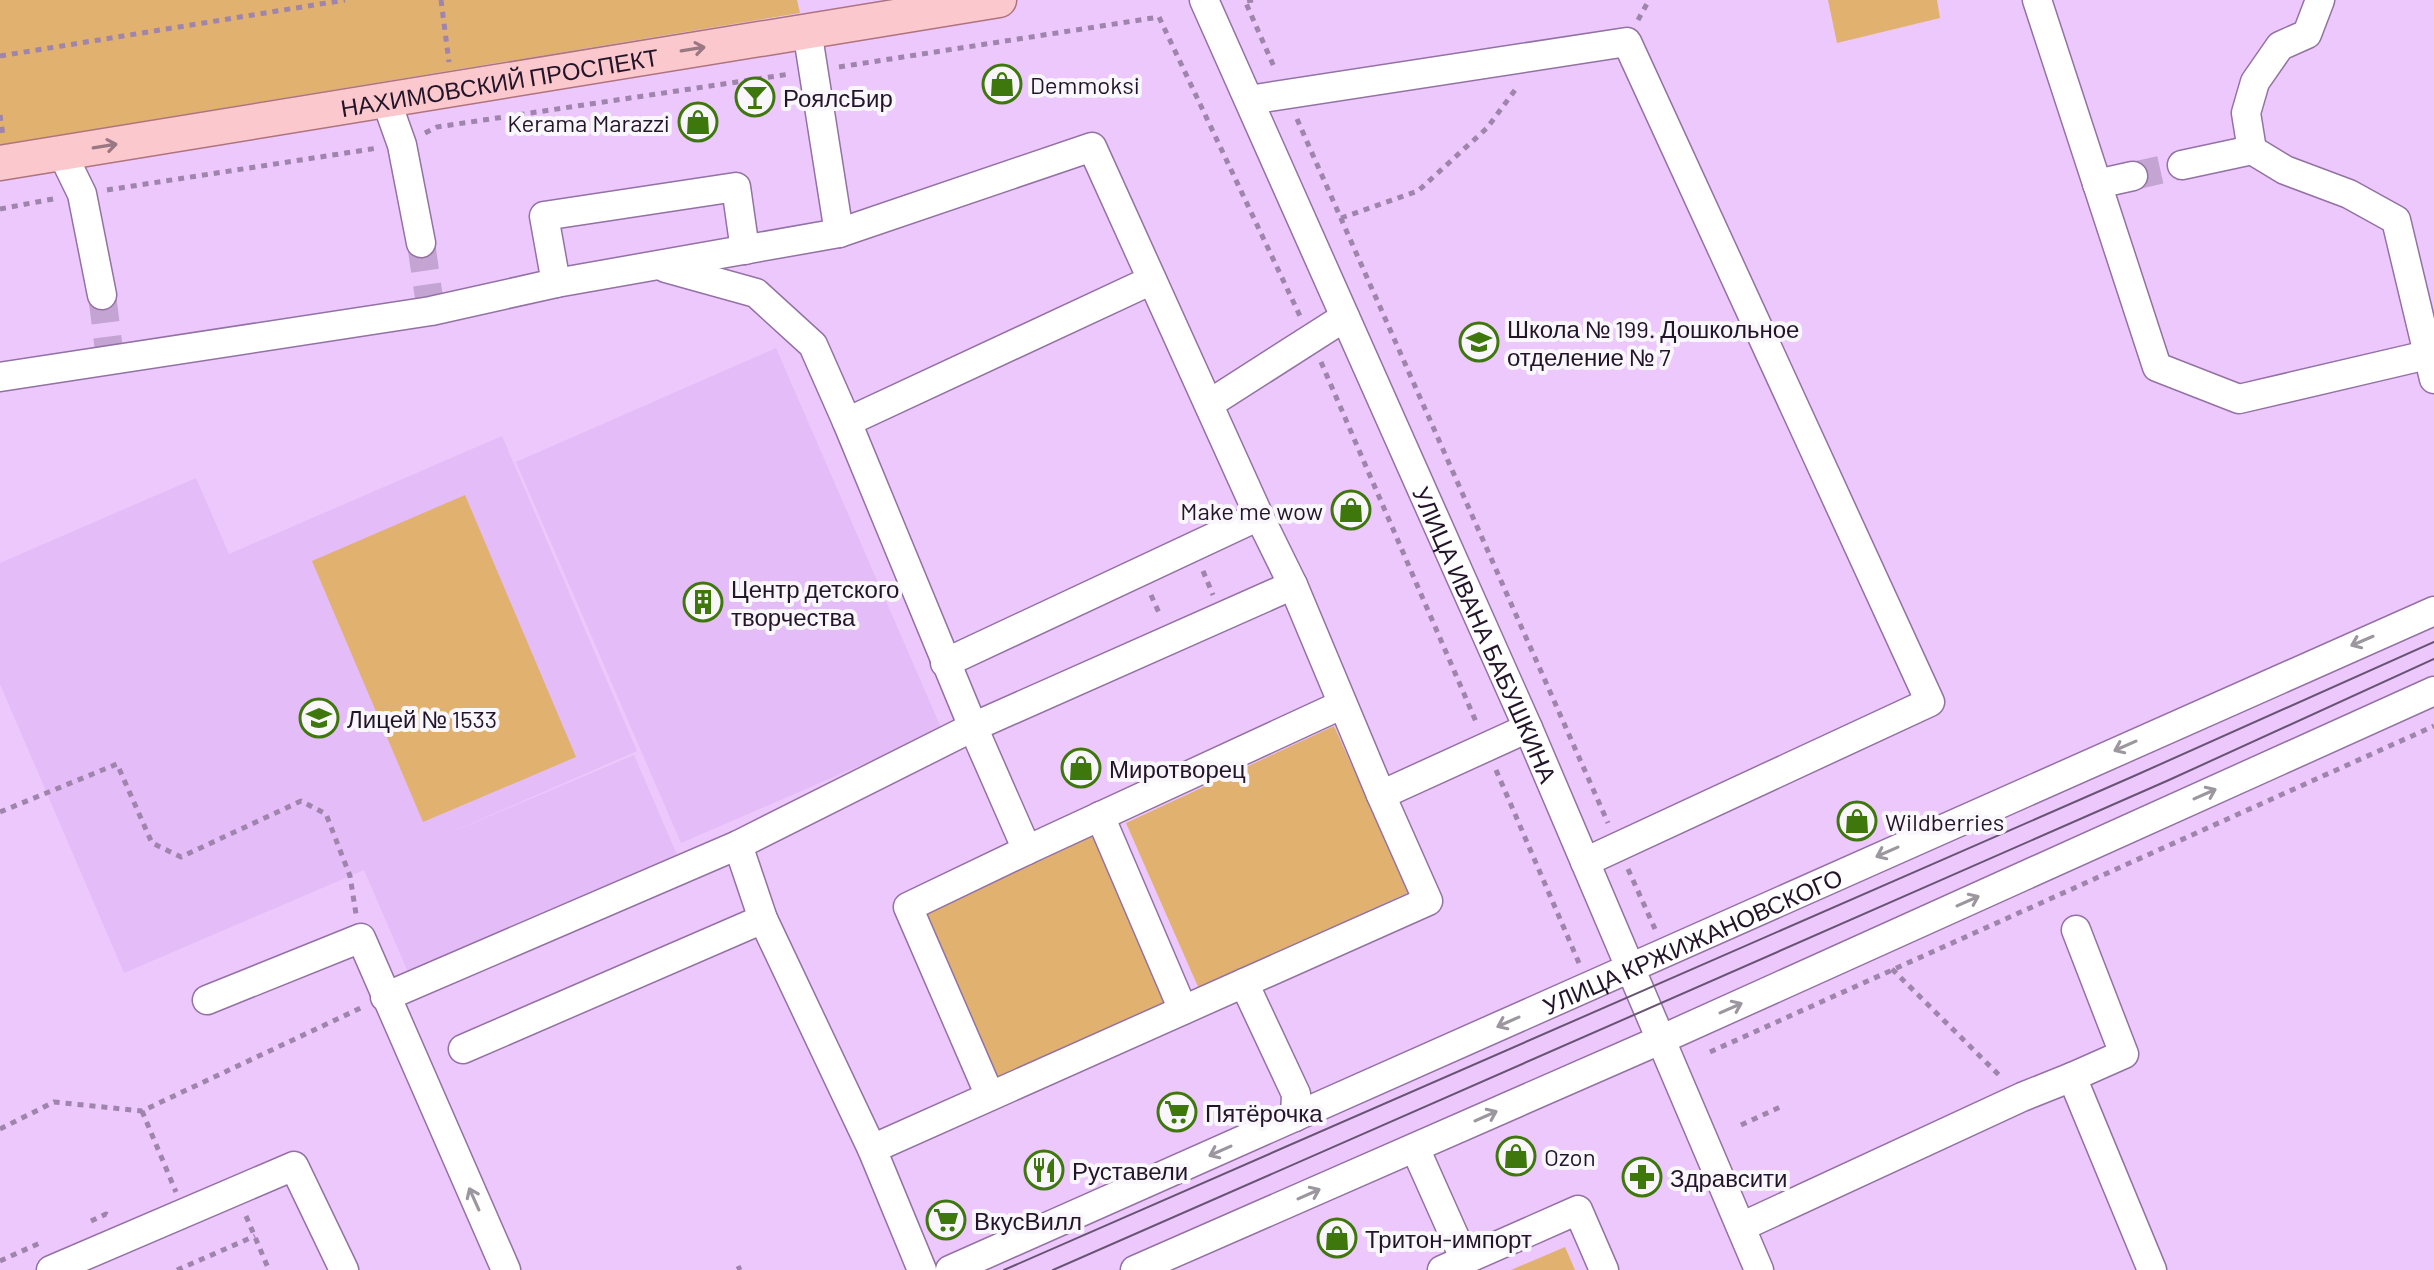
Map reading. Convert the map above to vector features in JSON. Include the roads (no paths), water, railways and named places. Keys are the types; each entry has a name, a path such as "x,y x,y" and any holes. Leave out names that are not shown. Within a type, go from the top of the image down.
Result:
{"main road":[{"path":"813,15 827,11 845,25 999,0"},
{"name":"НАХИМОВСКИЙ ПРОСПЕКТ","path":"0,163 386,100 813,15"}],"street":[{"name":"УЛИЦА ИВАНА БАБУШКИНА","path":"1204,0 1528,728 1759,1270"},
{"path":"2037,0 2157,367 2239,399 2430,367 2396,220 2349,194 2285,170 2252,150 2182,165"},
{"path":"2252,150 2246,113 2255,82 2280,46 2307,34 2320,0"},
{"path":"813,15 813,71 839,233"},
{"path":"1249,100 1627,42 1930,702 1585,862"},
{"path":"386,100 402,145 421,243"},
{"path":"0,377 839,233 1092,147 1293,585 1341,705 1428,901 872,1149"},
{"path":"62,153 82,194 102,295"},
{"path":"2097,184 2133,176"},
{"path":"556,283 544,216 736,187 745,250"},
{"path":"658,265 756,293 813,345 945,663 1027,850"},
{"path":"847,422 1152,280"},
{"path":"1209,404 1345,317"},
{"path":"945,663 1259,516"},
{"path":"385,997 738,845 973,727 1293,585"},
{"name":"УЛИЦА КРЖИЖАНОВСКОГО","path":"950,1270 2349,646 2434,611"},
{"path":"1135,1270 1660,1040 2434,691"},
{"path":"990,1096 908,907 1341,705"},
{"path":"1381,795 1528,728"},
{"path":"1100,816 1183,1010"},
{"path":"738,845 763,919 872,1149 922,1270"},
{"path":"463,1049 763,919"},
{"path":"1741,1227 2022,1097 2124,1054 2076,930"},
{"path":"207,1000 361,938 506,1270"},
{"path":"1244,983 1296,1094 1295,1117"},
{"path":"2072,1077 2152,1270"},
{"path":"1415,1148 1453,1265 1578,1210 1604,1270"},
{"path":"51,1270 294,1166 344,1270"}],"tunnel":[{"path":"2133,176 2182,165"},
{"path":"421,243 429,298"},
{"path":"102,295 109,350"}],"tram line":[{"path":"1004,1270 2434,642"},
{"path":"1053,1270 2169,780 2434,659"}],"place":[{"name":"Demmoksi","path":"1002,84"},
{"name":"РоялсБир","path":"755,97"},
{"name":"Kerama Marazzi","path":"698,122"},
{"name":"Школа № 199. Дошкольное отделение № 7","path":"1479,342"},
{"name":"Make me wow","path":"1351,510"},
{"name":"Центр детского творчества","path":"703,602"},
{"name":"Лицей № 1533","path":"319,718"},
{"name":"Миротворец","path":"1081,768"},
{"name":"Wildberries","path":"1857,821"},
{"name":"Пятёрочка","path":"1177,1112"},
{"name":"Ozon","path":"1516,1156"},
{"name":"Руставели","path":"1044,1170"},
{"name":"Здравсити","path":"1642,1177"},
{"name":"ВкусВилл","path":"946,1220"},
{"name":"Тритон-импорт","path":"1337,1238"}]}
